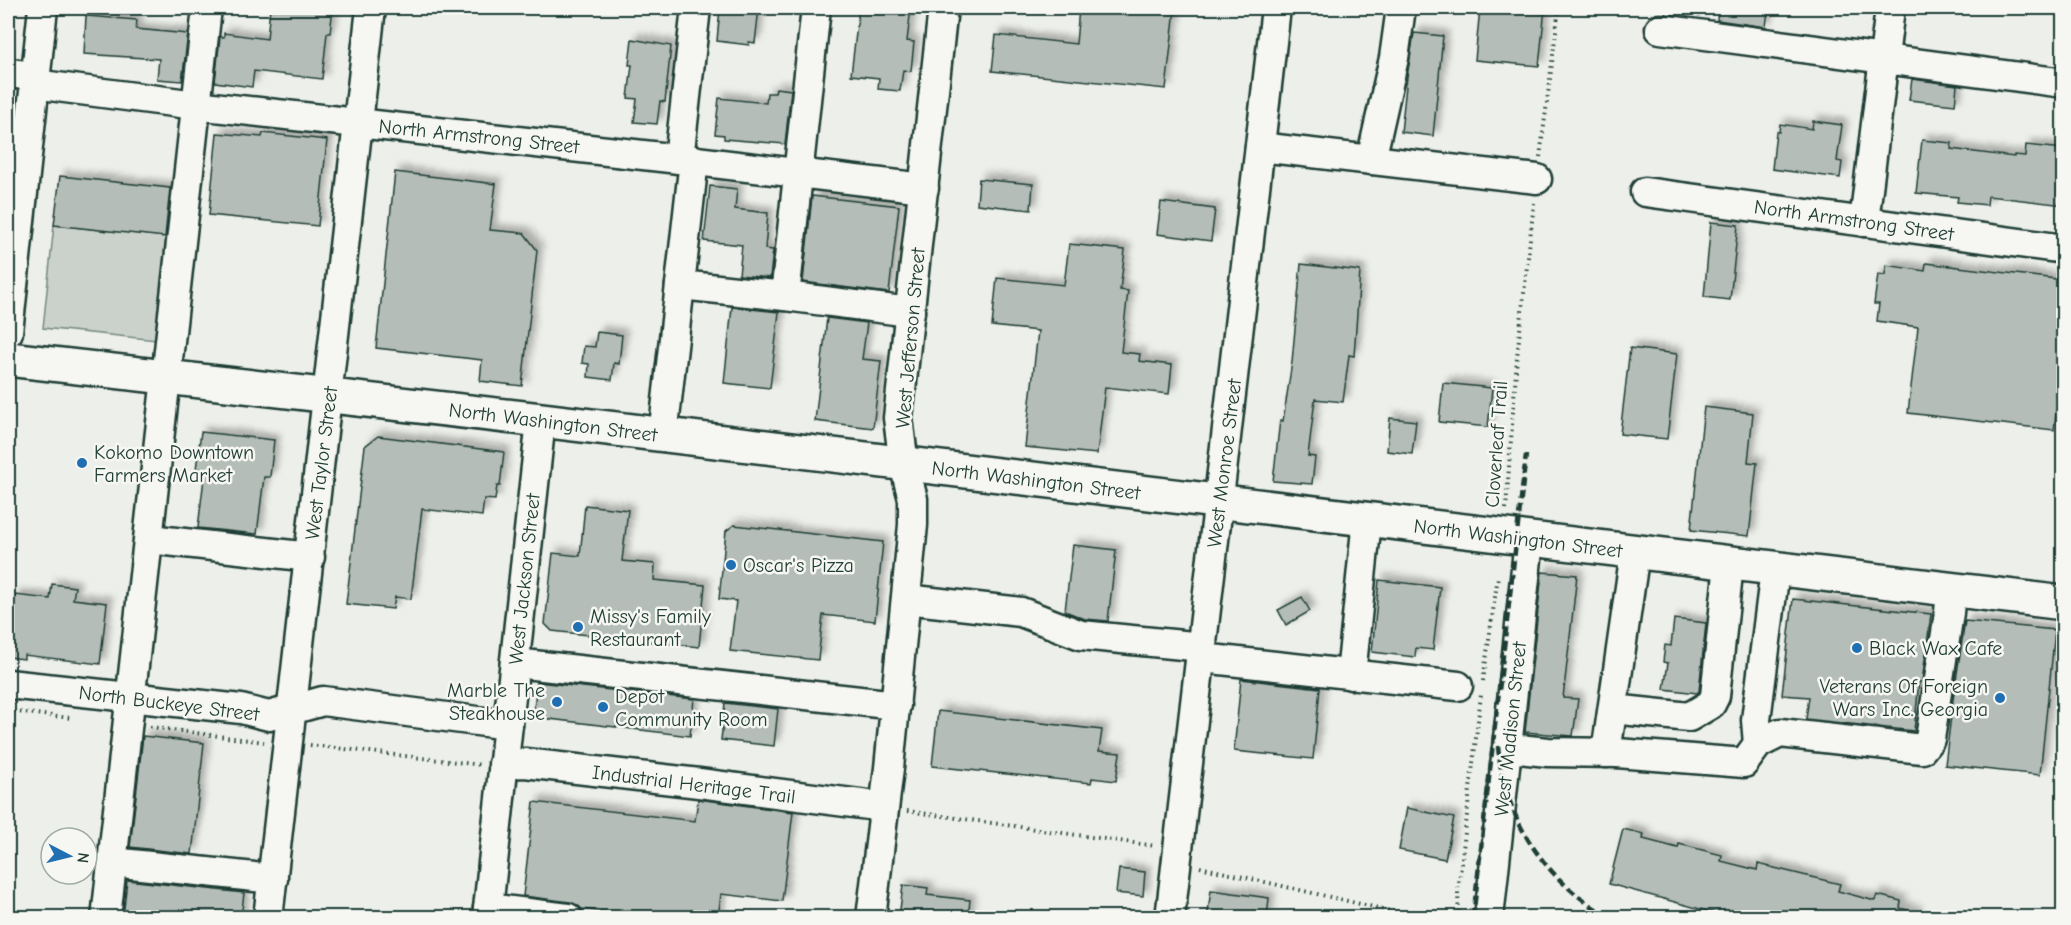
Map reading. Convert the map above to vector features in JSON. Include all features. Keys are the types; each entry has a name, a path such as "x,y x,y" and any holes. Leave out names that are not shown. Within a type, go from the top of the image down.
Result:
{"main road":[{"name":"North Washington Street","path":"8,359 542,420 2064,603"}],"street":[{"path":"8,332 26,78 43,8"},
{"path":"106,918 207,8"},
{"name":"West Taylor Street","path":"268,918 329,396 371,8"},
{"path":"663,436 680,285 696,8"},
{"path":"785,296 816,8"},
{"name":"West Jefferson Street","path":"871,918 896,705 913,516 913,499 904,465 898,418 943,8"},
{"name":"West Monroe Street","path":"1170,918 1203,652 1276,8"},
{"path":"1371,160 1394,58 1401,8"},
{"path":"1864,222 1890,8"},
{"path":"1660,29 2064,83"},
{"name":"North Armstrong Street","path":"26,78 196,105 924,188"},
{"path":"1260,147 1537,179"},
{"name":"North Armstrong Street","path":"1645,192 2064,249"},
{"path":"680,285 910,312"},
{"name":"West Jackson Street","path":"487,913 542,420"},
{"path":"1351,675 1367,520"},
{"name":"West Madison Street","path":"1489,918 1508,748 1517,538"},
{"path":"149,539 310,558"},
{"path":"1606,753 1635,552"},
{"path":"1613,709 1689,717 1712,704 1715,696 1729,564"},
{"path":"1758,744 1756,720 1775,570"},
{"path":"1508,748 1548,753 1606,753 1744,763 1758,744 1780,734 1922,749 1930,739 1951,589"},
{"path":"906,599 1021,612 1081,635 1351,675 1458,686"},
{"path":"515,663 896,705"},
{"name":"North Buckeye Street","path":"8,684 241,709 269,716 323,701 508,725"},
{"name":"Industrial Heritage Trail","path":"503,764 525,764 699,783 884,807"},
{"path":"112,862 273,879"},
{"path":"487,913 568,918"}],"path":[{"name":"Cloverleaf Trail","path":"1459,918 1458,888 1482,688 1517,538 1517,357 1559,8"}],"shaded area":[{"path":"54,225 177,238 166,341 43,328"}],"building":[{"path":"270,8 333,8 330,33 327,33 322,79 254,71 252,87 215,82 220,37 224,37 224,33 267,39"},
{"path":"720,8 759,8 755,43 749,42 749,45 717,41"},
{"path":"859,8 911,8 907,41 914,42 911,71 903,70 900,91 878,89 879,78 851,75"},
{"path":"1079,8 1175,9 1166,89 992,71 996,35 1076,44"},
{"path":"1480,8 1545,8 1539,66 1475,60"},
{"path":"1718,8 1768,10 1766,27 1717,20"},
{"path":"86,16 137,20 136,29 188,34 182,81 157,79 159,59 84,54"},
{"path":"1414,33 1443,36 1433,136 1401,132"},
{"path":"632,39 671,46 665,102 660,101 657,124 634,122 637,99 628,98"},
{"path":"1912,79 1957,85 1955,105 1909,100"},
{"path":"776,88 791,90 785,144 724,139 724,135 715,134 719,98 766,103 767,93 775,93"},
{"path":"1813,121 1842,125 1837,161 1842,162 1840,178 1772,169 1776,132 1779,132 1780,124 1812,129"},
{"path":"217,133 262,137 263,133 327,140 318,226 209,215"},
{"path":"1922,140 1952,143 1951,149 2014,157 2014,155 2025,156 2026,145 2064,149 2064,205 1988,196 1987,205 1957,202 1958,197 1916,193"},
{"path":"395,172 496,184 490,230 524,233 537,250 522,386 480,381 482,360 376,348"},
{"path":"60,176 170,188 165,237 54,225"},
{"path":"979,179 1033,184 1031,210 977,204"},
{"path":"710,186 737,189 735,209 768,213 765,249 773,250 770,278 739,275 742,245 704,241"},
{"path":"812,196 899,206 889,293 803,282"},
{"path":"1161,202 1215,209 1211,241 1157,234"},
{"path":"1711,222 1738,225 1730,300 1704,297"},
{"path":"1069,244 1125,250 1120,290 1128,291 1121,352 1140,354 1139,361 1172,365 1169,394 1105,387 1097,454 1025,447 1038,331 992,326 997,278 1064,285"},
{"path":"1926,263 2064,280 2064,348 2054,430 1908,413 1918,327 1877,321 1879,304 1874,304 1878,274 1885,275 1886,265 1925,271"},
{"path":"1301,264 1360,271 1354,356 1349,355 1343,402 1315,399 1308,456 1315,457 1312,484 1273,481 1280,420 1283,421 1292,362"},
{"path":"732,307 779,312 770,388 724,383"},
{"path":"827,318 867,323 862,359 881,361 873,428 815,421"},
{"path":"597,332 622,335 619,364 614,363 612,380 588,377 589,364 582,363 584,346 595,347"},
{"path":"1630,348 1677,354 1667,439 1620,434"},
{"path":"1443,383 1492,388 1488,427 1439,422"},
{"path":"1704,407 1753,413 1748,462 1757,463 1749,536 1691,530"},
{"path":"1390,418 1416,421 1412,454 1387,451"},
{"path":"201,432 274,440 270,477 264,477 257,534 198,528 205,470 196,469"},
{"path":"378,436 504,452 500,486 497,486 495,500 484,499 482,516 422,509 411,599 395,597 393,609 346,604 365,446"},
{"path":"585,505 628,510 622,561 655,564 654,580 705,585 699,647 552,631 545,624 553,553 580,556"},
{"path":"734,525 883,542 875,621 823,615 818,660 730,651 736,601 719,599 726,531"},
{"path":"1073,545 1116,550 1108,621 1085,619 1065,611"},
{"path":"1542,572 1577,575 1563,698 1578,699 1573,736 1525,732"},
{"path":"1379,580 1440,587 1433,650 1416,648 1415,657 1372,652"},
{"path":"52,584 75,587 73,599 107,603 100,664 24,655 24,659 8,657 8,610 13,611 15,595 50,599"},
{"path":"1302,597 1310,611 1286,625 1278,610"},
{"name":"Black Wax Cafe","path":"1793,599 1931,614 1922,682 1919,682 1914,731 1806,719 1809,697 1782,695"},
{"path":"1674,619 1706,623 1697,693 1664,689 1668,663 1663,662 1665,645 1671,646"},
{"name":"Veterans Of Foreign Wars Inc. Georgia","path":"1965,621 2055,630 2040,775 1945,765"},
{"path":"1241,679 1320,688 1313,759 1234,751"},
{"path":"537,682 694,699 690,736 533,717"},
{"path":"725,703 778,709 774,746 721,740"},
{"path":"938,711 1102,730 1099,751 1120,753 1116,781 1092,778 1091,783 932,766"},
{"path":"143,736 204,743 192,854 130,847"},
{"path":"698,799 793,812 782,901 721,894 718,918 652,918 582,909 570,902 523,896 534,802 695,821"},
{"path":"1407,808 1454,818 1445,859 1399,850"},
{"path":"1623,829 1644,834 1643,839 1678,848 1679,844 1722,855 1721,861 1757,870 1758,864 1840,884 1838,891 1875,901 1877,895 1901,901 1900,908 1916,912 1915,918 1733,918 1609,884"},
{"path":"1119,869 1145,872 1143,896 1116,893"},
{"path":"127,880 244,893 241,918 123,918"},
{"path":"903,885 928,888 927,895 970,900 968,918 899,918"},
{"path":"1211,890 1269,898 1267,918 1207,918"}],"railway":[{"path":"1473,918 1526,455"},
{"path":"1498,746 1509,799 1532,846 1567,886 1611,918"}],"place":[{"name":"Kokomo Downtown Farmers Market","path":"82,463"},
{"name":"Oscar's Pizza","path":"731,565"},
{"name":"Missy's Family Restaurant","path":"578,627"},
{"name":"Black Wax Cafe","path":"1857,648"},
{"name":"Veterans Of Foreign Wars Inc. Georgia","path":"2000,698"},
{"name":"Marble The Steakhouse","path":"557,702"},
{"name":"Depot Community Room","path":"603,707"}]}
